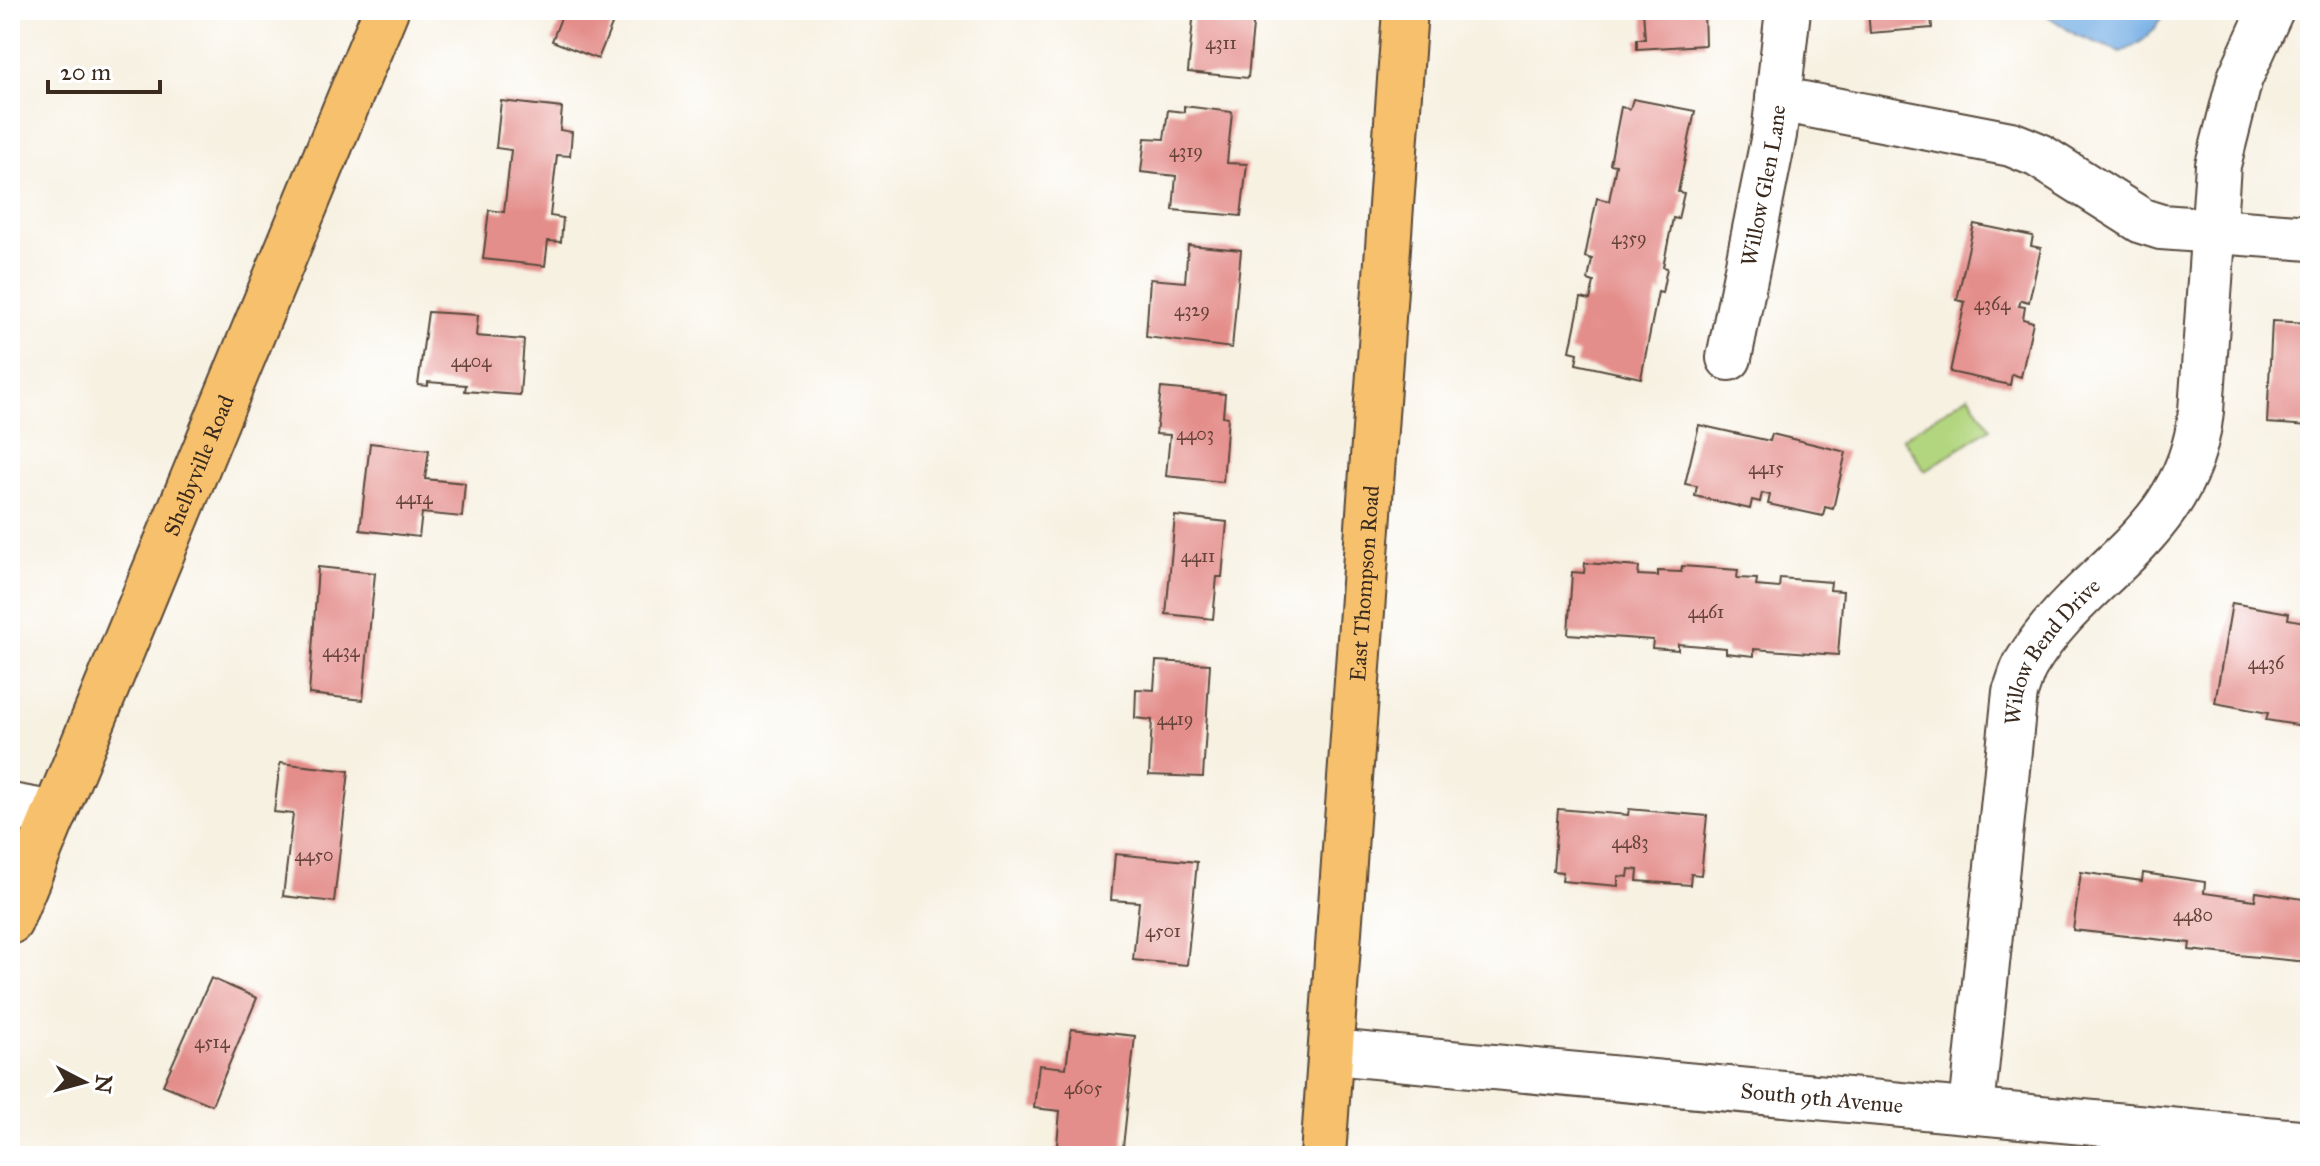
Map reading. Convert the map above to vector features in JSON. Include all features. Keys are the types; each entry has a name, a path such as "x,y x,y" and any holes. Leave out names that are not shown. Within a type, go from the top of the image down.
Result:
{"main road":[{"name":"Shelbyville Road","path":"10,922 20,871 55,814 386,10"},
{"name":"East Thompson Road","path":"1323,1156 1405,10"}],"street":[{"name":"Willow Glen Lane","path":"1729,358 1778,99 1788,10"},
{"name":"Willow Bend Drive","path":"1972,1109 2015,692 2027,661 2047,635 2148,532 2185,477 2198,438 2218,165 2240,78 2271,10"},
{"path":"1778,99 2011,144 2038,155 2142,221 2161,227 2310,238"},
{"path":"10,806 55,814"},
{"name":"South 9th Avenue","path":"1332,1052 1972,1109 2310,1143"}],"green space":[{"path":"1969,395 1990,428 1925,471 1903,438"}],"water":[{"path":"2039,10 2166,10 2148,36 2121,52 2076,35"}],"building":[{"path":"564,10 618,10 598,59 552,41"},
{"path":"1194,10 1244,10 1244,14 1254,15 1248,78 1188,72"},
{"path":"1643,10 1704,10 1705,45 1637,49 1637,39 1645,39"},
{"path":"1868,10 1938,10 1938,13 1931,14 1932,28 1870,33"},
{"path":"1633,99 1695,111 1678,192 1684,193 1678,219 1673,218 1663,267 1667,268 1662,293 1658,292 1641,378 1576,364 1578,353 1570,351 1581,298 1590,300 1594,282 1588,280 1592,259 1585,257 1597,198 1609,201 1616,165 1610,164 1621,107 1630,109"},
{"path":"501,101 562,108 560,130 572,132 570,156 557,155 550,216 563,218 561,242 548,241 545,266 483,259 489,210 504,212 511,150 496,148"},
{"path":"1184,106 1232,112 1227,163 1247,164 1241,216 1173,210 1176,176 1141,172 1145,138 1164,139 1168,110 1184,112"},
{"path":"1974,224 2033,236 2031,246 2041,248 2029,302 2021,300 2019,306 2025,307 2023,319 2033,322 2021,377 2012,374 2010,385 1950,372 1965,302 1957,300"},
{"path":"1188,245 1241,250 1232,348 1146,337 1150,279 1185,282"},
{"path":"428,312 478,315 476,336 524,340 520,395 465,391 466,385 428,382 428,386 418,385"},
{"path":"2272,321 2310,323 2310,426 2267,423"},
{"path":"1161,388 1225,394 1223,416 1228,417 1223,482 1166,476 1170,435 1156,434"},
{"path":"1699,425 1770,441 1772,434 1846,452 1833,509 1825,507 1823,516 1768,504 1770,495 1762,493 1760,502 1752,500 1750,509 1695,496 1697,486 1685,484"},
{"path":"370,443 429,450 425,479 465,483 462,517 422,513 419,537 360,530"},
{"path":"1175,516 1227,522 1222,577 1217,577 1213,619 1166,614"},
{"path":"1585,563 1639,567 1638,575 1658,576 1658,571 1681,572 1682,566 1738,570 1737,578 1757,579 1756,586 1779,588 1780,578 1831,582 1830,590 1843,591 1838,655 1754,649 1754,656 1726,653 1726,648 1678,644 1678,650 1652,648 1653,640 1568,634 1572,572 1584,573"},
{"path":"318,567 375,573 363,700 309,694"},
{"path":"2232,603 2289,613 2288,619 2310,623 2310,727 2266,720 2268,713 2215,703"},
{"path":"1156,661 1210,664 1203,777 1149,775 1152,720 1135,718 1136,689 1154,690"},
{"path":"280,763 349,771 334,902 283,896 293,814 274,812"},
{"path":"1558,809 1628,815 1629,809 1707,816 1701,875 1691,874 1690,885 1637,881 1638,870 1629,869 1628,877 1618,876 1618,886 1562,881 1563,872 1553,871"},
{"path":"1115,854 1197,862 1187,965 1133,960 1139,902 1111,900"},
{"path":"2081,872 2142,881 2143,873 2205,882 2204,893 2255,900 2256,892 2310,900 2310,969 2306,968 2307,962 2189,950 2190,943 2073,930"},
{"path":"211,978 257,998 212,1105 163,1085"},
{"path":"1071,1029 1135,1036 1122,1156 1056,1156 1060,1111 1034,1108 1039,1065 1066,1068"}]}
